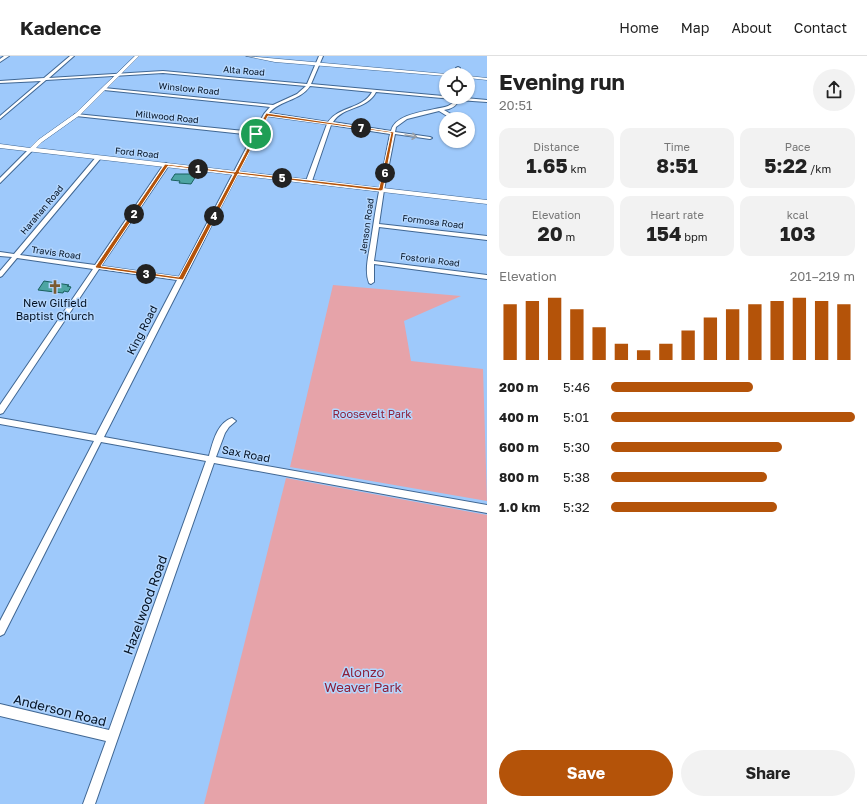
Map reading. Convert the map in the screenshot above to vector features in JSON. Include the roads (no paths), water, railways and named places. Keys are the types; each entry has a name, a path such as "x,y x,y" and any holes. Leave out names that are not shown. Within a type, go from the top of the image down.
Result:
{"street":[{"path":"0,61 7,56"},
{"path":"0,118 46,80 72,56"},
{"path":"0,181 47,136 76,116 136,56"},
{"path":"248,56 271,60 439,74"},
{"name":"King Road","path":"0,632 266,114 273,106 301,94 308,85 321,56"},
{"name":"Alta Road","path":"0,82 166,72 439,97"},
{"path":"475,78 487,79"},
{"name":"Winslow Road","path":"104,89 273,106"},
{"path":"309,181 332,118 343,110 369,100 375,91"},
{"name":"Alta Road","path":"475,100 487,101"},
{"name":"Jenson Road","path":"371,282 371,262 381,190 395,126 402,120 440,110 453,104"},
{"path":"440,110 444,112"},
{"path":"266,114 329,125 430,138"},
{"name":"Millwood Road","path":"76,116 256,134"},
{"name":"Ford Road","path":"0,146 487,202"},
{"name":"Harahan Road","path":"0,275 99,157"},
{"path":"0,411 166,165"},
{"name":"Formosa Road","path":"376,225 487,238"},
{"name":"Travis Road","path":"0,254 181,279"},
{"name":"Fostoria Road","path":"371,262 487,277"},
{"name":"Sax Road","path":"0,421 212,458 487,509"},
{"name":"Hazelwood Road","path":"89,804 223,428 232,421"},
{"name":"Anderson Road","path":"0,710 113,737"}],"place":[{"name":"New Gilfield Baptist Church","path":"55,287"}],"park label":[{"name":"Roosevelt Park","path":"372,414"},
{"name":"Alonzo Weaver Park","path":"363,680"}]}
